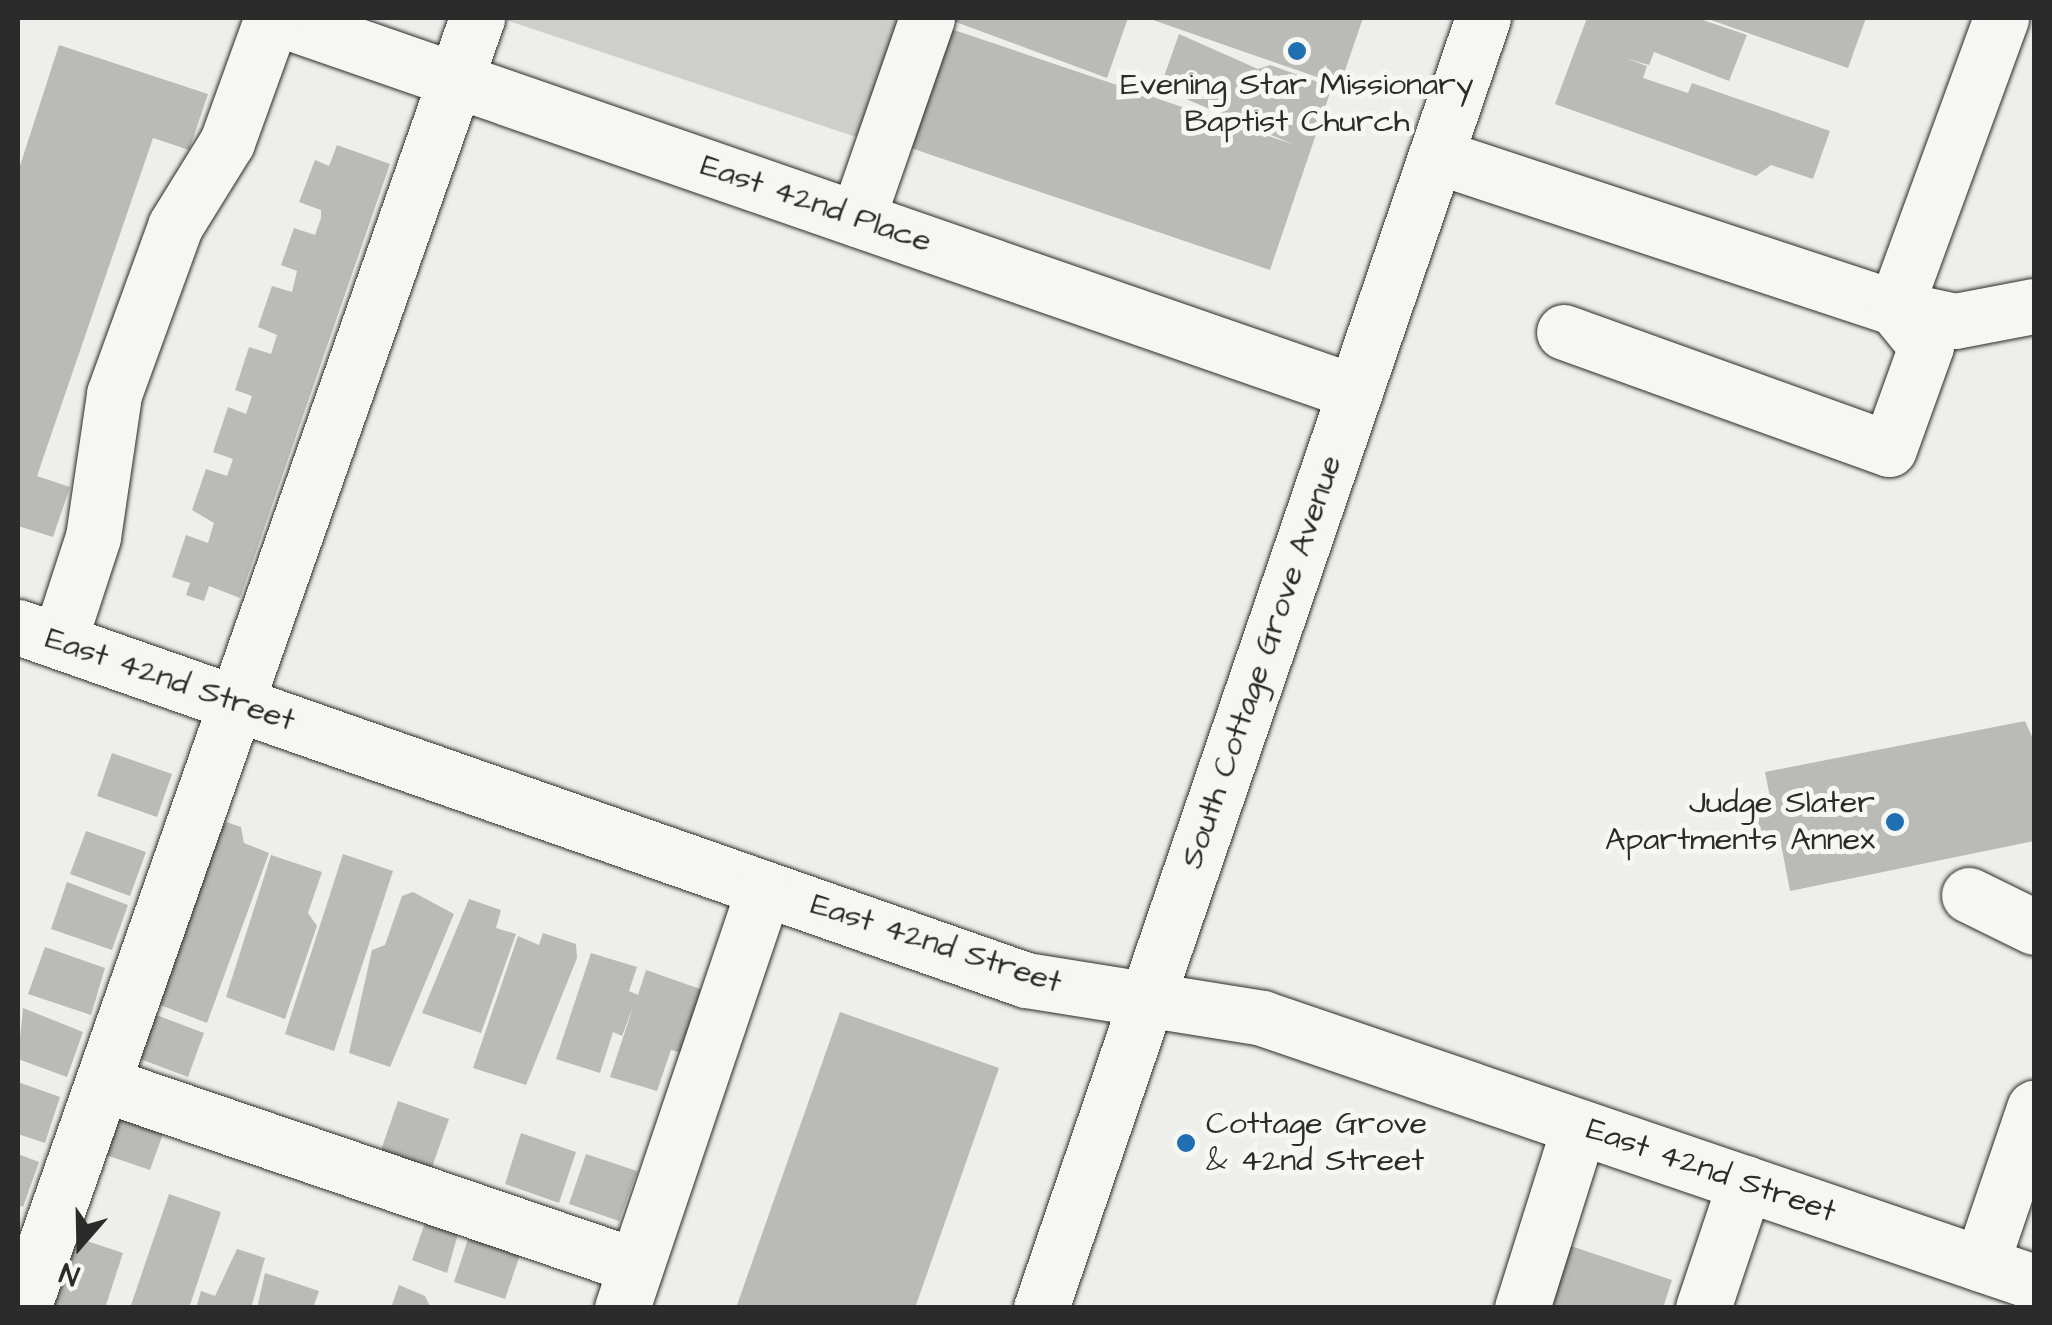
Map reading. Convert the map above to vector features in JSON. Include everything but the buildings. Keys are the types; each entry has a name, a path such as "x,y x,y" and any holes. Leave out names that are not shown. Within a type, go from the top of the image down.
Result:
{"street":[{"name":"East 42nd Place","path":"275,18 1354,392"},
{"path":"38,634 92,537 114,394 175,226 227,142 275,18"},
{"path":"23,1308 477,18"},
{"path":"857,218 927,18"},
{"name":"South Cottage Grove Avenue","path":"1041,1308 1483,18"},
{"path":"1895,308 2002,18"},
{"path":"1436,156 1895,308 1954,321 2034,306"},
{"path":"1564,332 1889,449 1926,346 1895,308"},
{"name":"East 42nd Street","path":"38,634 1026,980 1262,1018 2034,1282"},
{"path":"103,1084 629,1287 764,888"},
{"path":"1969,895 2034,927"},
{"path":"1981,1264 2034,1108"},
{"path":"1522,1308 1580,1126"},
{"path":"1703,1308 1745,1183"}],"shaded area":[{"path":"500,18 899,18 856,137"}],"place":[{"name":"Evening Star Missionary Baptist Church","path":"1297,51"},
{"name":"Judge Slater Apartments Annex","path":"1895,822"},
{"name":"Cottage Grove & 42nd Street","path":"1186,1143"}]}
